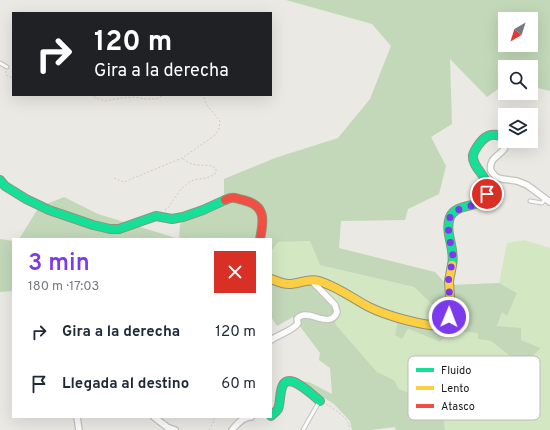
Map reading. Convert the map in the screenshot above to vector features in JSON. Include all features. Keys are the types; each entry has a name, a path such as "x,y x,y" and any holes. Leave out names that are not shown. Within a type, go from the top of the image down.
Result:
{"street":[{"path":"272,279 289,284 310,280 318,281 335,287 369,307 399,318 435,326 443,326 451,311 449,276 453,263 453,256 448,236 450,218 454,212 481,202 487,194 487,184 473,158 473,154 482,139 490,135 498,134"},
{"path":"505,148 490,163 490,171 496,177 517,181 527,185 548,200"},
{"path":"0,180 5,186 26,199 49,210 81,222 110,229 118,229 129,226 156,216 172,219 183,217 203,210 231,197 249,201 257,206 262,213 260,238"},
{"path":"272,339 296,327 299,316 311,316 327,320 335,317 337,312 335,305 310,280"},
{"path":"272,415 277,411 282,387 284,382 287,381 295,382 320,401"},
{"path":"77,418 80,430"},
{"path":"155,418 167,427 175,430"},
{"path":"232,430 238,423 246,418"}],"lane":[{"path":"0,63 7,67"},
{"path":"530,201 542,203 548,200"},
{"path":"303,430 320,401"}],"path":[{"path":"6,75 12,78"},
{"path":"92,96 106,101 134,97 145,100 156,99 162,96"},
{"path":"114,178 124,182 182,158 214,136 219,129 220,121 206,104 203,96"},
{"path":"156,216 168,208 183,187 193,180 212,177 216,173 216,168 210,165 197,165 189,163 182,158"},
{"path":"320,401 335,409 348,422 350,427 349,430"},
{"path":"210,430 214,418"}],"green space":[{"path":"286,0 550,0 550,91 538,88 538,60 498,60 498,89 487,97 450,59 452,124 431,137 446,166 439,194 408,209 405,220 341,221 339,248 435,272 447,285 447,316 414,287 320,265 310,241 278,242 272,251 272,238 179,238 180,224 224,195 224,179 275,158 338,138 370,99 391,46 372,24"},
{"path":"64,197 98,214 176,238 20,238 39,207"},
{"path":"0,239 12,241 12,291 0,292"},
{"path":"524,240 550,248 550,430 445,430 444,420 540,420 540,356 532,356 541,348 521,340 497,326 502,311 507,315 517,293 499,283 507,243"},
{"path":"311,241 321,265 414,287 447,316 441,324 415,320 370,305 336,285 289,282 272,276 272,250 277,242"},
{"path":"272,281 309,282 333,306 335,312 333,316 336,325 377,372 394,380 399,389 408,392 408,420 444,420 445,430 396,430 395,427 370,430 352,430 350,421 334,404 297,381 309,382 332,394 330,368 319,360 320,353 293,317 277,326 272,318"},
{"path":"317,282 398,320 402,338 407,329 440,342 451,331 478,333 478,339 491,341 510,356 408,356 408,392 399,389 394,380 377,372 336,325 334,319 338,316"},
{"path":"499,283 517,293 507,316 502,312 497,326 521,328 521,340 541,348 532,356 510,356 491,341 478,339 478,333 451,331 440,342 408,329 402,339 395,335 398,320 447,323 451,285"}],"traffic: fast":[{"path":"452,265 453,253 448,229 450,217 457,209 480,202 487,194 487,183 475,164 473,155 481,141 486,137 498,135"},
{"path":"0,180 5,186 26,199 49,210 93,225 110,229 119,229 156,216 172,219 183,217 225,200"},
{"path":"272,415 278,409 281,390 285,383 289,381 301,386 320,401"}],"traffic: slow":[{"path":"272,279 289,284 311,280 319,281 332,286 369,307 385,314 405,320 435,326 443,326 451,313 449,281 452,265"}],"traffic: jam":[{"path":"225,200 232,198 250,202 260,210 262,214 260,238"}],"route":[{"path":"449,317 451,311 449,276 453,263 453,256 448,236 450,218 457,210 481,202 487,194"}]}
